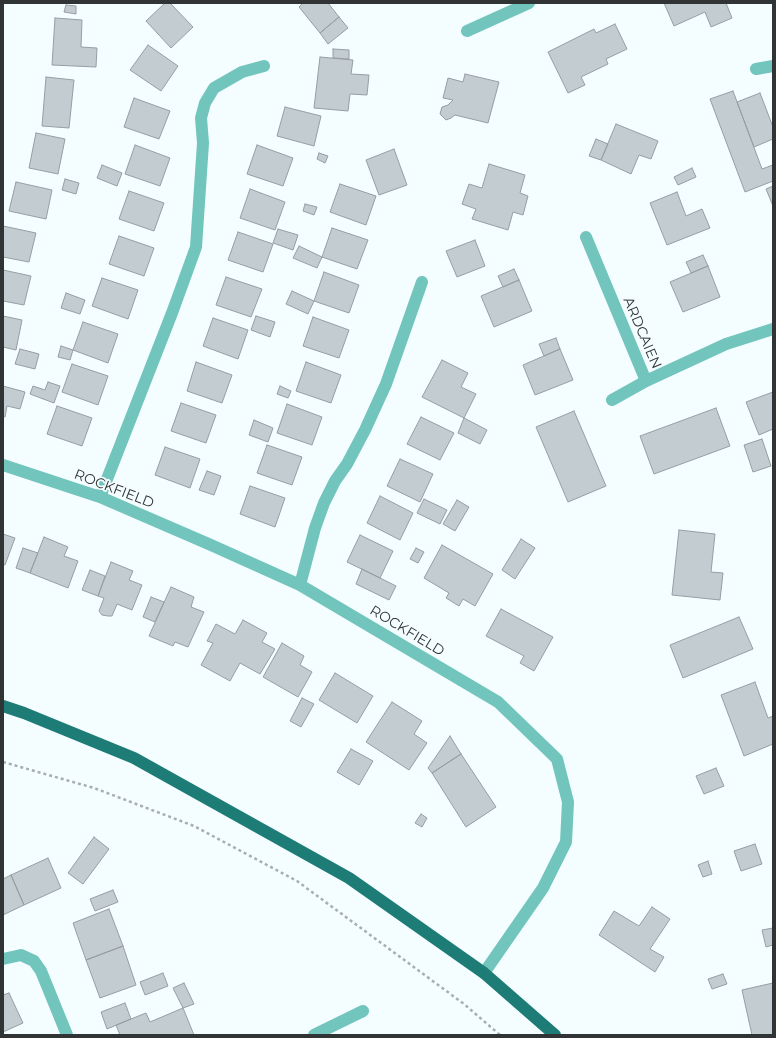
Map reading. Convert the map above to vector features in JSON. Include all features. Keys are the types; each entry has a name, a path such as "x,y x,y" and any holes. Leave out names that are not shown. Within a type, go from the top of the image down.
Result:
{"highway":[{"path":"3,706 39,719 141,762 349,878 484,973 555,1035"}],"street":[{"path":"467,31 529,3"},
{"path":"100,497 196,247 202,143 201,118 205,103 214,88 242,72 264,66"},
{"path":"756,69 773,66"},
{"name":"ARDCAIEN","path":"586,237 646,381 726,344 773,329"},
{"path":"300,586 315,528 324,503 365,430 386,384 422,282"},
{"path":"612,400 646,381"},
{"name":"ROCKFIELD","path":"3,465 100,497 211,545 300,586 498,702 557,759 568,802 566,842 543,888 484,973"},
{"path":"3,959 21,955 34,961 42,971 67,1035"},
{"path":"314,1035 363,1011"}],"path":[{"path":"3,762 94,788 194,826 297,881 464,1004 500,1035"}],"building":[{"path":"165,3 170,3 193,27 171,48 146,21"},
{"path":"303,3 328,3 339,17 320,33 299,7"},
{"path":"664,3 726,3 732,18 711,27 705,12 674,26"},
{"path":"66,5 76,6 76,14 64,12"},
{"path":"339,17 348,28 328,44 320,33"},
{"path":"55,18 82,20 81,47 97,48 96,67 52,65"},
{"path":"615,24 627,49 606,59 608,64 581,77 585,85 568,93 548,52 594,29 596,33"},
{"path":"148,45 178,66 161,91 130,70"},
{"path":"333,49 349,50 349,59 333,58"},
{"path":"320,57 353,60 351,74 369,75 367,95 350,94 348,111 314,108"},
{"path":"465,74 499,82 488,123 455,115 446,120 440,114 442,107 448,105 453,100 443,98 448,78 463,82"},
{"path":"46,77 74,80 69,128 42,126"},
{"path":"733,91 762,169 773,165 773,181 745,192 710,99"},
{"path":"760,93 773,127 773,139 754,147 737,102"},
{"path":"134,98 170,111 159,139 124,127"},
{"path":"285,107 321,116 314,146 277,136"},
{"path":"616,124 658,141 651,159 639,155 631,174 601,160"},
{"path":"36,133 65,139 58,174 29,168"},
{"path":"596,139 608,144 601,160 589,156"},
{"path":"135,145 170,158 160,186 125,174"},
{"path":"257,145 293,158 283,186 247,174"},
{"path":"394,149 407,185 379,195 366,160"},
{"path":"319,153 328,156 325,163 317,159"},
{"path":"489,164 525,175 520,193 528,196 523,215 513,212 508,230 472,219 476,209 462,204 469,184 482,188"},
{"path":"102,165 122,173 117,186 97,178"},
{"path":"692,168 696,177 678,185 674,177"},
{"path":"65,179 79,183 76,194 62,190"},
{"path":"16,182 52,190 46,219 9,211"},
{"path":"340,184 376,196 366,225 330,212"},
{"path":"773,186 773,206 766,189"},
{"path":"250,189 285,202 275,230 240,218"},
{"path":"129,191 164,203 154,231 119,219"},
{"path":"677,192 686,216 702,209 710,228 667,245 650,203"},
{"path":"305,204 317,207 314,215 303,211"},
{"path":"3,226 36,233 29,262 3,257"},
{"path":"332,228 368,240 357,269 322,257"},
{"path":"278,229 298,235 293,250 273,243"},
{"path":"238,232 273,244 263,272 228,260"},
{"path":"119,236 154,248 144,276 109,264"},
{"path":"475,240 485,266 457,277 446,251"},
{"path":"299,246 322,257 317,268 293,258"},
{"path":"703,255 708,266 691,273 686,262"},
{"path":"708,266 720,297 683,312 670,282"},
{"path":"514,269 519,280 503,287 498,276"},
{"path":"3,270 31,276 24,305 3,301"},
{"path":"324,272 359,285 349,313 314,301"},
{"path":"226,277 262,289 251,317 216,305"},
{"path":"102,278 138,290 128,319 92,306"},
{"path":"519,280 532,311 494,327 481,296"},
{"path":"292,291 314,301 308,314 286,304"},
{"path":"66,293 85,300 80,314 61,308"},
{"path":"3,316 22,320 16,350 3,347"},
{"path":"256,316 275,322 270,337 251,330"},
{"path":"313,317 349,330 339,358 303,346"},
{"path":"213,318 248,330 238,359 203,346"},
{"path":"83,322 118,334 108,363 73,350"},
{"path":"556,338 560,349 544,356 539,344"},
{"path":"61,346 73,350 70,360 58,357"},
{"path":"20,349 39,354 35,369 15,364"},
{"path":"560,349 573,380 535,395 523,365"},
{"path":"442,360 468,373 461,387 476,394 464,418 422,397"},
{"path":"196,362 232,375 222,403 187,391"},
{"path":"306,362 341,375 331,403 296,391"},
{"path":"72,364 108,376 98,405 62,392"},
{"path":"48,382 60,386 54,403 30,394 33,386 45,390"},
{"path":"3,386 25,392 20,409 7,406 5,417 3,416"},
{"path":"280,386 291,391 288,398 277,394"},
{"path":"773,392 773,429 759,435 746,402"},
{"path":"181,403 216,415 206,443 171,431"},
{"path":"287,404 322,417 312,445 277,433"},
{"path":"57,406 92,418 82,446 47,434"},
{"path":"716,408 730,446 654,474 640,436"},
{"path":"574,411 606,486 568,502 536,427"},
{"path":"421,417 454,433 440,460 407,444"},
{"path":"464,418 487,430 480,444 458,433"},
{"path":"254,420 273,428 268,442 249,435"},
{"path":"762,439 771,466 753,472 744,445"},
{"path":"267,445 302,457 292,485 257,473"},
{"path":"165,447 200,459 190,488 155,475"},
{"path":"400,459 433,474 420,502 387,486"},
{"path":"207,471 221,476 214,495 199,490"},
{"path":"250,486 285,498 275,527 240,514"},
{"path":"380,496 413,513 400,540 367,523"},
{"path":"424,499 447,510 440,524 417,513"},
{"path":"457,500 469,507 455,531 443,524"},
{"path":"679,530 715,534 711,572 723,573 720,600 672,595"},
{"path":"3,534 15,538 5,565 3,564"},
{"path":"360,535 393,551 380,578 347,562"},
{"path":"44,537 68,547 64,556 78,561 68,588 30,573"},
{"path":"521,539 535,548 515,579 502,570"},
{"path":"442,545 493,574 475,606 463,599 459,606 446,598 449,593 424,578"},
{"path":"23,548 38,553 30,573 16,568"},
{"path":"416,548 424,552 418,563 410,559"},
{"path":"111,562 133,571 129,580 142,585 132,610 117,604 112,616 108,616 102,615 99,611 104,598 98,596"},
{"path":"362,569 396,586 389,600 356,584"},
{"path":"90,570 105,576 98,596 82,590"},
{"path":"171,587 194,597 191,607 204,612 188,647 175,642 173,646 149,636"},
{"path":"151,597 164,602 155,622 143,617"},
{"path":"501,609 553,637 534,671 520,663 524,656 486,636"},
{"path":"739,617 753,649 683,678 670,645"},
{"path":"243,620 267,633 262,642 275,649 260,674 240,663 230,681 201,665 213,643 207,641 216,624 235,634"},
{"path":"282,643 304,656 300,665 312,672 298,697 263,677"},
{"path":"335,673 373,696 357,723 319,700"},
{"path":"755,682 768,718 773,716 773,744 744,756 721,695"},
{"path":"302,698 314,704 301,727 290,721"},
{"path":"392,702 422,721 414,734 427,743 409,770 366,742"},
{"path":"450,736 461,754 432,773 428,768"},
{"path":"351,749 373,761 359,785 337,772"},
{"path":"461,754 496,807 466,827 432,773"},
{"path":"716,768 724,786 704,794 696,776"},
{"path":"421,814 427,818 422,827 415,823"},
{"path":"94,837 109,849 83,884 68,873"},
{"path":"755,844 762,864 741,871 734,851"},
{"path":"48,858 61,888 24,905 11,875"},
{"path":"708,861 712,874 703,877 698,865"},
{"path":"11,875 24,905 3,915 3,879"},
{"path":"113,890 118,902 95,911 90,899"},
{"path":"652,907 670,919 650,949 664,957 655,972 599,935 614,911 639,926"},
{"path":"109,909 123,946 86,960 73,923"},
{"path":"773,928 773,945 766,947 762,930"},
{"path":"123,946 136,985 100,998 86,960"},
{"path":"163,973 168,986 145,995 140,982"},
{"path":"723,974 727,984 712,989 708,979"},
{"path":"184,983 194,1004 183,1008 173,988"},
{"path":"773,983 773,1035 752,1035 742,990"},
{"path":"9,993 23,1023 3,1032 3,995"},
{"path":"125,1003 131,1019 107,1029 101,1012"},
{"path":"183,1008 194,1035 120,1035 116,1025 146,1013 150,1022"}]}
